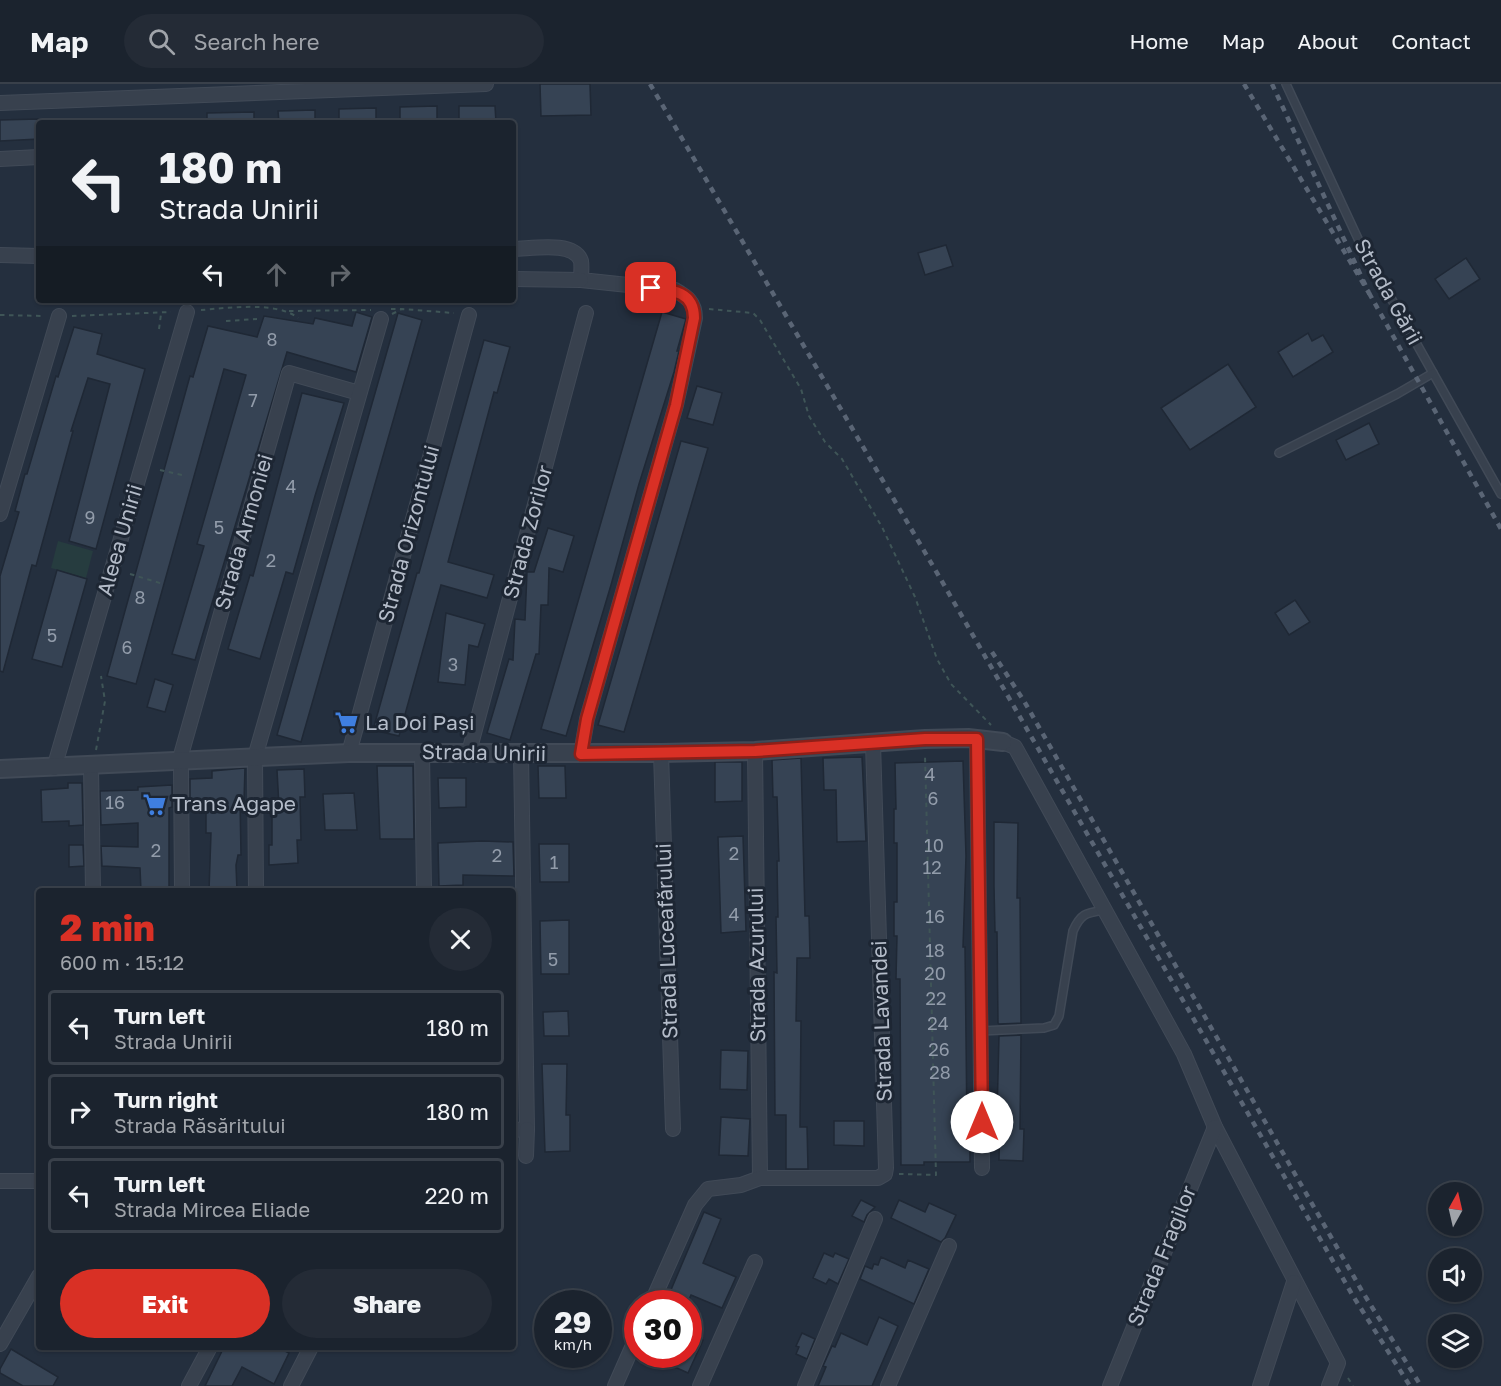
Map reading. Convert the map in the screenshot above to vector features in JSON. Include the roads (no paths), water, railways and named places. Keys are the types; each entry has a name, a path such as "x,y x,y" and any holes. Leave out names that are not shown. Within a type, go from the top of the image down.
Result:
{"street":[{"path":"0,103 486,84"},
{"path":"0,159 36,157"},
{"path":"516,249 566,247 581,260 581,280"},
{"path":"0,255 36,256"},
{"path":"24,256 36,262"},
{"path":"516,279 581,280 675,290 688,298 694,313 676,405 587,719 581,754"},
{"name":"Aleea Unirii","path":"54,768 187,312"},
{"path":"256,888 255,757 383,313"},
{"name":"Strada Zorilor","path":"469,752 586,313"},
{"name":"Strada Orizontului","path":"349,753 469,315"},
{"path":"0,514 59,316"},
{"name":"Strada Armoniei","path":"183,761 181,755 289,373 359,393"},
{"name":"Strada Unirii","path":"0,769 54,768 93,758 183,761 349,753 581,754 755,751 925,739 977,739 1006,743"},
{"path":"977,739 982,1168"},
{"name":"Strada Lavandei","path":"760,1179 878,1178 885,1174 873,743"},
{"path":"1006,743 1015,747 1184,1054 1215,1127 1338,1364 1329,1386"},
{"name":"Strada Azurului","path":"755,751 760,1179"},
{"path":"422,752 424,888"},
{"path":"521,753 520,1130 526,1156"},
{"name":"Strada Luceafǎrului","path":"661,753 673,1129"},
{"path":"93,758 93,888"},
{"path":"182,888 181,767 183,761"},
{"name":"Strada Fragilor","path":"1110,1386 1215,1127"},
{"path":"657,1290 694,1205 708,1188 741,1185 760,1179"},
{"path":"0,1181 36,1181"},
{"path":"805,1386 876,1219"},
{"path":"888,1386 949,1246"},
{"path":"700,1386 754,1262"},
{"path":"0,1344 36,1281"},
{"path":"1260,1386 1294,1282"},
{"path":"189,1386 208,1350"},
{"path":"291,1386 309,1350"},
{"path":"615,1386 624,1366"}],"lane":[{"name":"Strada Gării","path":"1286,84 1360,243 1501,494"},
{"path":"1279,453 1397,394 1433,373"},
{"path":"981,1031 1044,1028 1054,1025 1059,1016 1073,931 1079,918 1088,913 1105,910"}],"railway":[{"path":"650,84 940,578 1353,1296 1410,1386"},
{"path":"1244,84 1369,293 1272,84"},
{"path":"1369,293 1501,529"},
{"path":"992,652 1024,701 1362,1291 1421,1386"}],"place":[{"name":"La Doi Pași","path":"347,723"},
{"name":"Trans Agape","path":"154,804"}]}
